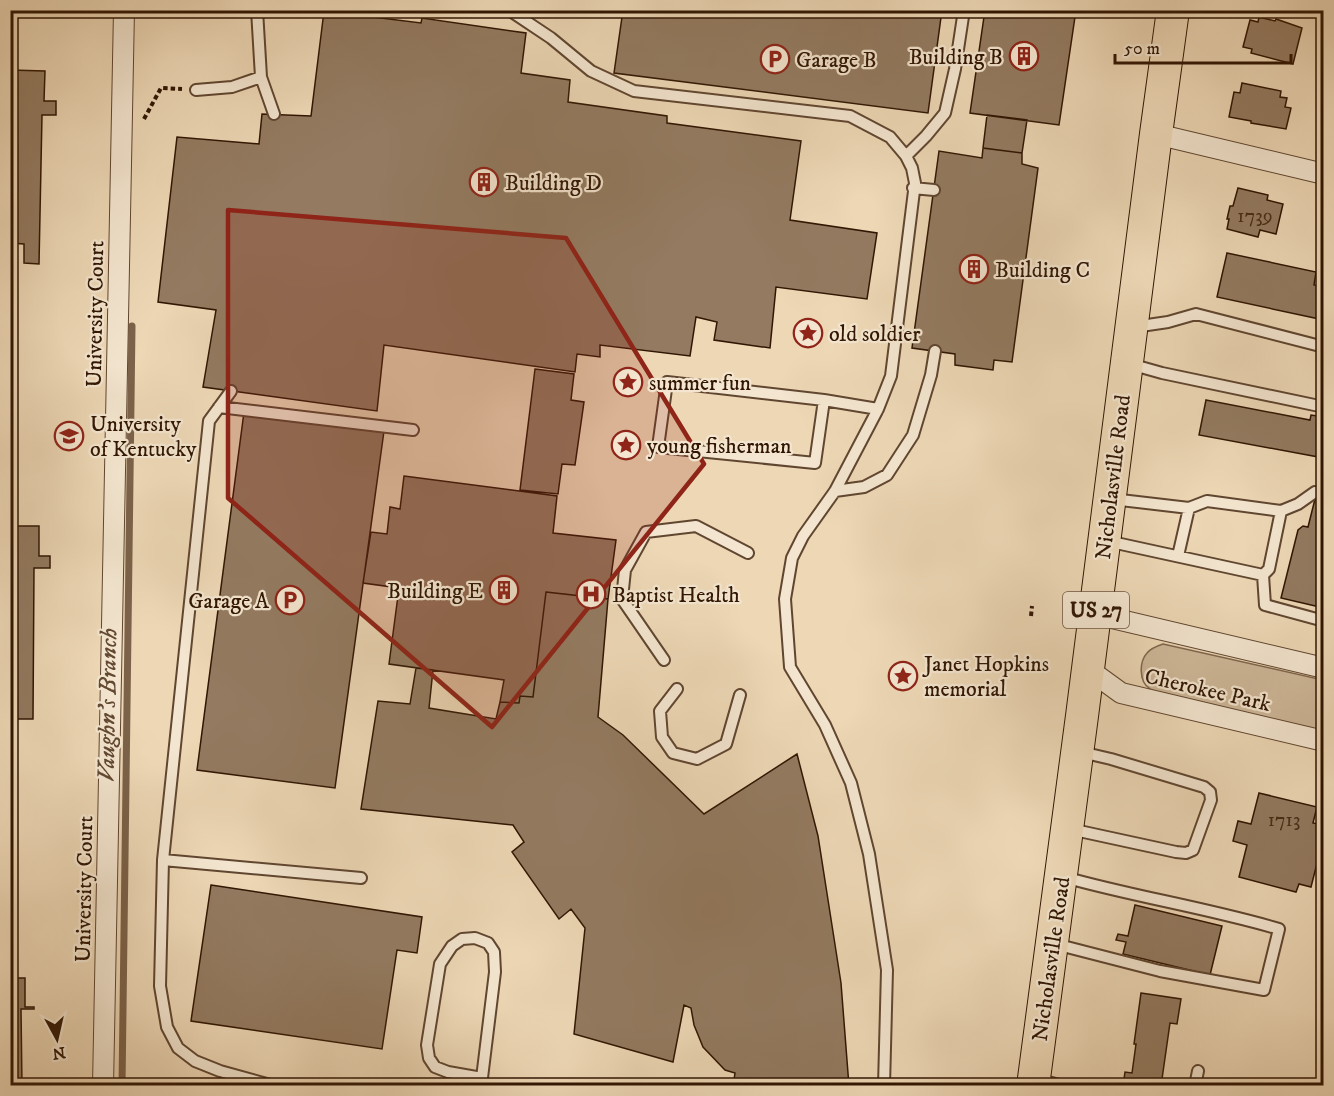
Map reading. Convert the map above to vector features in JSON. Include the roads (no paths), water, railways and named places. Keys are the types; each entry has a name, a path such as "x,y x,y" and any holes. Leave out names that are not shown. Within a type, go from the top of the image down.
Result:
{"main road":[{"name":"Nicholasville Road","path":"1043,1083 1052,944 1173,10"}],"street":[{"name":"University Court","path":"103,1086 124,10"},
{"path":"1156,134 1323,174"},
{"name":"Cherokee Park","path":"1095,614 1323,668"},
{"name":"Cherokee Park","path":"1088,669 1121,693 1323,741"}],"lane":[{"path":"257,10 261,77 274,114"},
{"path":"509,10 550,38 591,71 634,91 850,116 890,137 906,156 912,168 915,183 891,376 878,409 835,491 803,536 792,558 785,599 790,668 825,724 851,783 870,854 887,970 884,1086"},
{"path":"906,156 945,113 955,69 964,10"},
{"path":"196,90 232,87 261,77"},
{"path":"913,188 934,190"},
{"path":"1132,328 1168,322 1196,314 1323,346"},
{"path":"835,491 864,487 887,475 913,435 931,375 935,351"},
{"path":"1127,363 1162,373 1323,407"},
{"path":"824,400 815,463 658,447 667,382 824,400 878,409"},
{"path":"231,391 208,421 163,860 160,986 168,1028 178,1048 195,1061 220,1071 274,1086"},
{"path":"219,407 413,430"},
{"path":"1110,499 1189,507 1207,501 1281,511 1298,504 1315,492 1323,494"},
{"path":"1298,504 1312,507"},
{"path":"1178,556 1189,507"},
{"path":"1281,511 1269,569 1263,575 1265,605 1323,621"},
{"path":"664,660 622,599 625,570 646,532 696,526 748,552"},
{"path":"1104,541 1263,575"},
{"path":"677,689 660,711 662,737 673,753 697,759 726,744 740,695"},
{"path":"1067,828 1186,853 1193,850 1211,800 1210,792 1204,787 1111,759 1077,752"},
{"path":"163,860 361,878"},
{"path":"1052,944 1160,971 1264,990 1279,929 1061,876"},
{"path":"475,938 488,943 494,952 495,972 481,1082 435,1066 429,1058 427,1045 440,964 452,946 462,939 475,938"},
{"path":"1195,1086 1198,1071"}],"waterway":[{"name":"Vaughn's Branch","path":"122,1086 132,326"}],"place":[{"name":"Building B","path":"1024,56"},
{"name":"Garage B","path":"775,59"},
{"name":"Building D","path":"484,182"},
{"name":"Building C","path":"974,269"},
{"name":"old soldier","path":"808,333"},
{"name":"summer fun","path":"628,382"},
{"name":"University of Kentucky","path":"69,436"},
{"name":"young fisherman","path":"626,445"},
{"name":"Building E","path":"504,590"},
{"name":"Baptist Health","path":"591,594"},
{"name":"Garage A","path":"290,600"},
{"name":"Janet Hopkins memorial","path":"903,676"}]}
